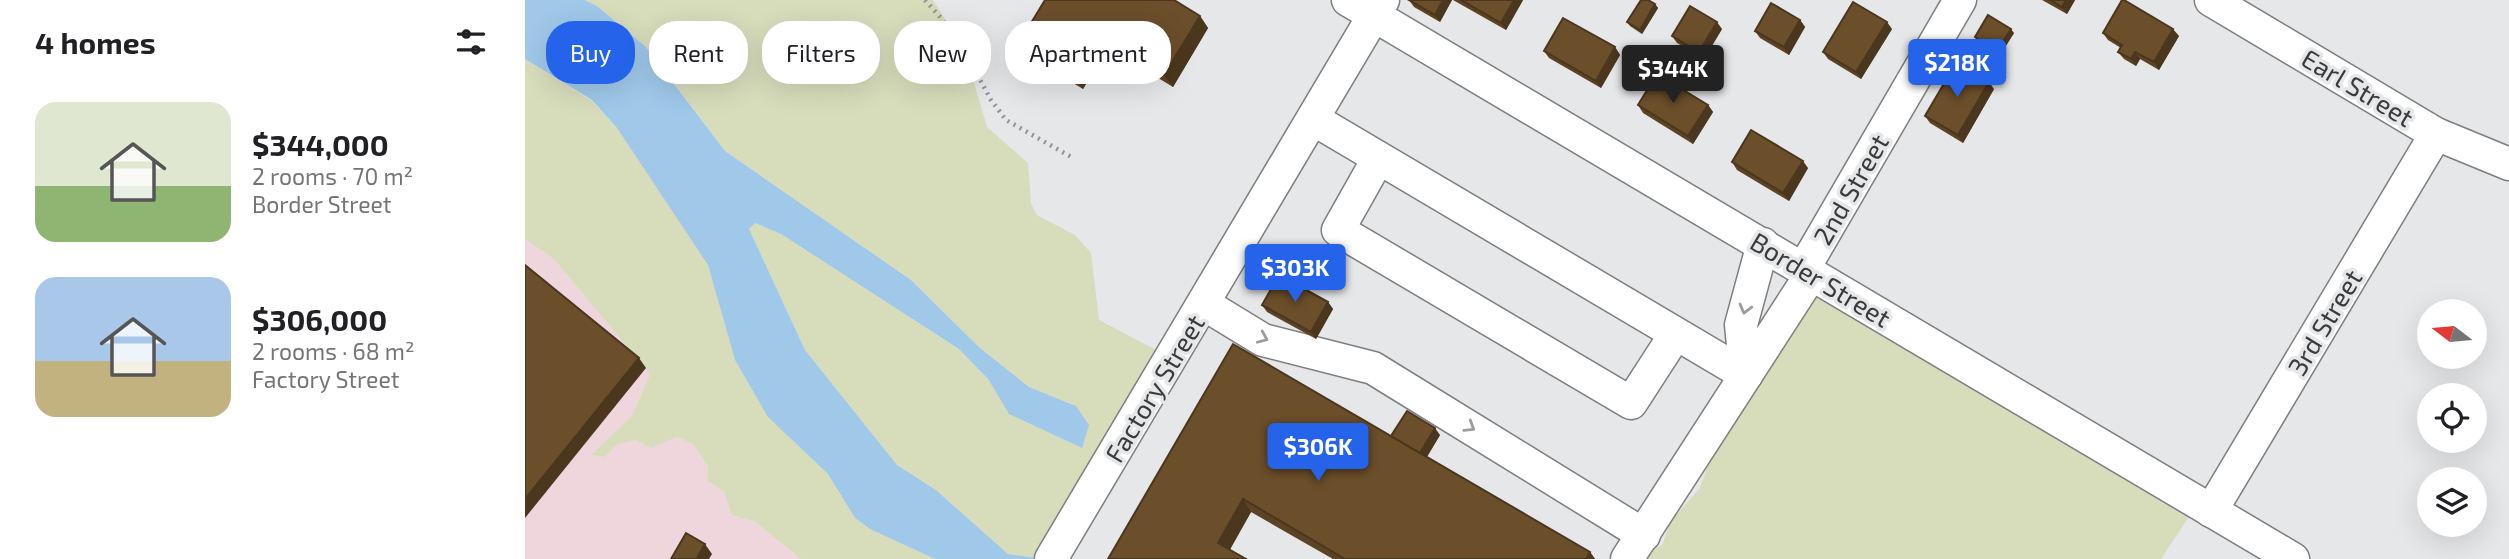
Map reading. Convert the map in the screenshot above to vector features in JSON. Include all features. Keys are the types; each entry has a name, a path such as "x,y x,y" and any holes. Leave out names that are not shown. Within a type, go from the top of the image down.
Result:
{"street":[{"name":"2nd Street","path":"1636,547 1746,376 1960,0"},
{"name":"Earl Street","path":"2211,0 2436,134 2505,152"},
{"name":"Border Street","path":"1368,5 1808,271 2293,559"},
{"name":"Factory Street","path":"1051,559 1313,119 1368,5"},
{"path":"1313,119 1746,376"},
{"name":"3rd Street","path":"2211,511 2436,134"},
{"path":"1378,159 1339,230 1631,403 1675,335"},
{"path":"1746,376 1741,326 1763,244"},
{"path":"1204,304 1263,340 1373,368 1636,547"}],"path":[{"path":"925,0 941,18 1006,120 1073,158"}],"shaded area":[{"path":"525,239 554,259 650,374 632,416 591,455 605,457 617,444 636,440 651,448 677,437 693,444 708,466 707,481 724,491 732,514 754,521 801,559 525,559"}],"green space":[{"path":"586,0 933,0 946,21 894,21 894,84 974,84 987,127 1028,163 1031,204 1037,215 1075,235 1091,253 1099,320 1179,362 1044,559 1008,554 936,490 897,465 805,350 749,229 755,223 781,234 959,349 988,379 1009,414 1082,448 1076,406 1029,387 980,348 911,280 725,151 674,84 748,84 748,21 649,21 649,51 635,38 635,21 615,21"},
{"path":"525,59 546,72 546,84 565,84 592,101 617,128 708,265 735,360 769,417 828,474 855,518 870,529 935,559 801,559 754,521 732,515 724,491 707,481 708,466 693,444 677,437 651,448 636,440 617,444 605,457 591,455 632,416 650,374 554,259 525,239"},
{"path":"1812,281 2196,506 2161,559 1648,559 1652,550 1662,545 1671,521 1700,488 1711,456 1718,450 1733,417 1744,409 1758,378 1771,368"}],"water":[{"path":"525,0 585,0 615,21 546,21 546,72 525,59"},
{"path":"635,38 649,51 649,84 674,84 725,151 911,280 980,348 1029,387 1076,406 1089,425 1082,448 1009,414 988,379 959,349 781,234 755,223 749,229 805,350 897,465 936,490 1008,554 1044,559 935,559 870,529 855,518 828,474 768,417 735,360 708,265 617,128 592,100 566,84 635,84"}],"building":[{"path":"1045,0 1174,0 1200,16 1171,64 1171,21 1032,21"},
{"path":"1409,0 1443,0 1435,15"},
{"path":"1461,0 1514,0 1501,23"},
{"path":"1641,0 1655,4 1640,30 1627,22"},
{"path":"2050,0 2066,0 2062,7"},
{"path":"2122,0 2173,29 2154,62 2135,52 2131,59 2118,52 2122,45 2103,33"},
{"path":"1853,2 1887,22 1856,72 1823,52"},
{"path":"1771,3 1800,20 1784,47 1755,31"},
{"path":"1690,6 1717,22 1699,52 1672,36"},
{"path":"1988,15 2011,29 1997,51 1975,37"},
{"path":"1563,18 1615,47 1596,81 1544,51"},
{"path":"1657,55 1669,62 1663,73 1650,66"},
{"path":"1956,63 1989,82 1958,135 1925,116"},
{"path":"1657,74 1708,105 1688,136 1638,105"},
{"path":"1751,130 1803,161 1783,193 1732,162"},
{"path":"525,265 639,358 525,499"},
{"path":"1279,275 1328,302 1311,332 1262,305"},
{"path":"1233,344 1590,552 1586,559 1345,559 1243,499 1218,543 1246,559 1108,559"},
{"path":"1407,411 1435,428 1420,453 1391,436"},
{"path":"686,533 705,544 698,559 671,559"}]}
